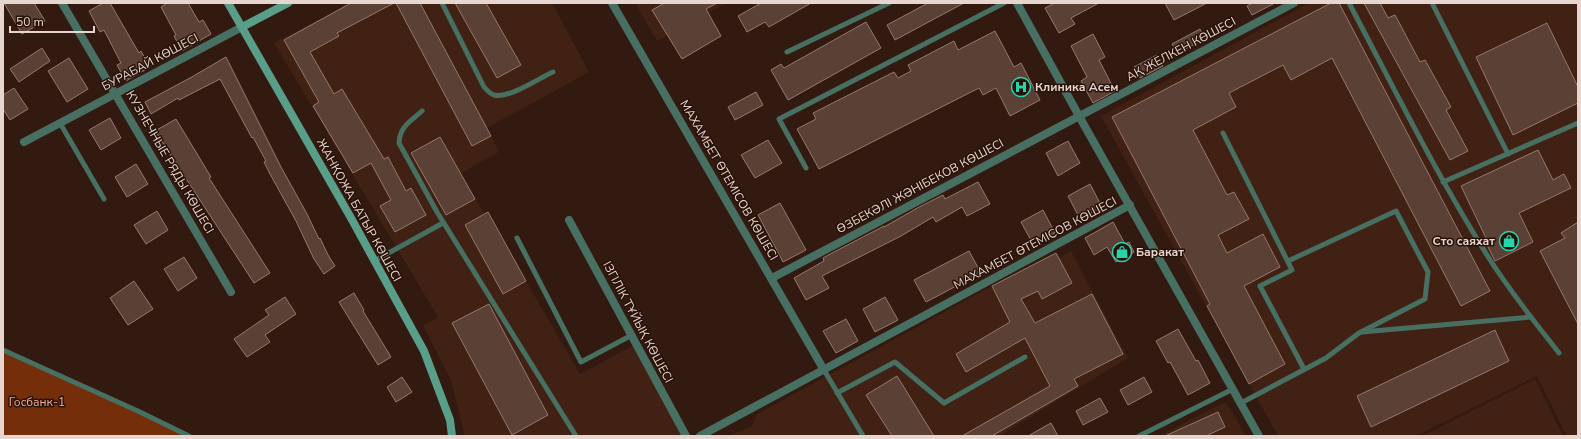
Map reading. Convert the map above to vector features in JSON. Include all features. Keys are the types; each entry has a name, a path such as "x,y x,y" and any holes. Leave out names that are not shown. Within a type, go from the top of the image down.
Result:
{"main road":[{"name":"ЖАНҚОЖА БАТЫР КӨШЕСІ","path":"228,3 424,351 450,420 452,436"},
{"name":"БУРАБАЙ КӨШЕСІ","path":"242,27 288,3"}],"street":[{"name":"КУЗНЕЧНЫЕ РЯДЫ КӨШЕСІ","path":"62,3 231,292"},
{"name":"МАХАМБЕТ ӨТЕМІСОВ КӨШЕСІ","path":"612,3 824,370"},
{"path":"1017,3 1079,116 1260,436"},
{"name":"АҚ ЖЕЛКЕН КӨШЕСІ","path":"1079,116 1294,3"},
{"name":"БУРАБАЙ КӨШЕСІ","path":"24,142 242,27"},
{"name":"ӨЗБЕКӘЛІ ЖӘНІБЕКОВ КӨШЕСІ","path":"772,278 1079,116"},
{"name":"МАХАМБЕТ ӨТЕМІСОВ КӨШЕСІ","path":"700,436 1130,205"},
{"name":"ІЗГІЛІК ТҰЙЫҚ КӨШЕСІ","path":"569,220 686,436"}],"lane":[{"path":"442,3 484,87 489,92 494,95 505,95 553,72"},
{"path":"787,52 889,3"},
{"path":"806,168 779,119 1004,3"},
{"path":"1349,3 1443,182 1488,257 1559,353"},
{"path":"1432,3 1508,154"},
{"path":"422,111 403,127 399,135 399,144 443,222 576,436"},
{"path":"60,123 104,199"},
{"path":"1443,182 1578,123"},
{"path":"1223,133 1292,270 1260,286 1304,370"},
{"path":"1241,403 1326,358 1359,333 1425,299 1428,272 1396,211 1288,261"},
{"path":"374,261 443,222"},
{"path":"517,238 581,362 632,336"},
{"path":"1359,333 1531,317"},
{"path":"3,350 140,412 189,436"},
{"path":"837,393 895,362 944,402 1025,357"},
{"path":"824,370 863,436"},
{"path":"1139,436 1233,389"}],"shaded area":[{"path":"350,3 552,3 589,72 487,128 499,152 461,173 484,214 488,212 580,374 636,344 686,436 465,436 451,380 423,326 438,317 274,43"},
{"path":"635,3 726,3 657,41"},
{"path":"1309,3 1578,3 1578,436 1567,436 1537,376 1416,436 1278,436 1101,116"},
{"path":"1071,251 1128,358 999,436 729,436 752,426 757,414 992,286 1056,253 1059,258"},
{"path":"1535,379 1563,436 1422,436"},
{"path":"1226,402 1246,436 1158,436"}],"green space":[{"name":"Госбанк-1","path":"3,350 189,436 3,436"}],"building":[{"path":"4,3 34,3 45,21 22,34"},
{"path":"103,3 110,3 139,53 141,51 150,67 126,81 117,65 121,63 104,30 100,32 89,11"},
{"path":"167,3 188,3 199,22 203,20 211,34 182,51 174,36 176,35 161,7"},
{"path":"351,3 394,3 337,33 339,36 310,52 334,94 342,89 384,159 388,157 406,191 411,188 426,215 395,232 380,206 391,200 371,163 353,173 313,106 319,102 284,40"},
{"path":"396,3 420,3 491,136 472,146"},
{"path":"455,3 486,3 521,65 497,78"},
{"path":"665,3 717,3 706,9 721,36 682,59 652,10"},
{"path":"761,3 811,3 769,27 765,22 747,32 738,16"},
{"path":"928,3 964,3 895,40 887,25"},
{"path":"1055,3 1099,3 1071,18 1075,24 1059,33 1045,8"},
{"path":"1165,3 1207,3 1174,20"},
{"path":"1252,3 1275,3 1252,15 1247,6"},
{"path":"1331,3 1339,3 1490,291 1461,306 1332,58 1291,80 1283,65 1229,93 1236,107 1193,130 1227,195 1234,192 1249,219 1218,235 1227,253 1263,234 1280,267 1244,286 1285,364 1249,384 1207,306 1210,304 1112,117"},
{"path":"1364,3 1380,3 1388,18 1395,15 1420,62 1425,60 1451,107 1446,110 1468,151 1450,160"},
{"path":"866,22 881,48 788,100 771,70 781,64 784,68"},
{"path":"1547,23 1578,87 1578,103 1513,135 1476,57"},
{"path":"1200,29 1205,39 1177,53 1172,44"},
{"path":"995,31 1014,67 1021,63 1040,100 1010,116 996,88 983,95 979,88 819,169 797,129 816,119 813,113 894,72 898,78 911,71 908,65 954,41 958,50"},
{"path":"1093,34 1105,57 1099,60 1115,91 1093,103 1081,81 1087,77 1071,46"},
{"path":"42,48 50,61 19,82 10,69"},
{"path":"1157,55 1163,66 1140,78 1134,67"},
{"path":"226,57 281,167 335,266 324,274 314,259 296,221 270,174 264,162 266,161 220,79 179,100 178,98 151,114 145,102"},
{"path":"69,58 88,89 67,102 48,71"},
{"path":"14,88 28,109 10,120 3,109 3,95"},
{"path":"756,92 763,105 735,120 728,107"},
{"path":"110,118 121,138 101,150 89,130"},
{"path":"176,119 211,177 209,178 270,273 254,283 155,131"},
{"path":"440,137 475,199 446,215 411,153"},
{"path":"768,140 782,163 755,178 741,155"},
{"path":"1068,141 1080,163 1058,176 1046,153"},
{"path":"1538,150 1553,180 1564,174 1571,188 1519,213 1533,242 1495,261 1485,241 1487,240 1461,186"},
{"path":"136,164 148,184 127,197 115,177"},
{"path":"978,182 990,204 967,216 962,207 936,222 933,217 901,236 822,276 829,288 806,300 794,278 824,261 823,258 943,195 945,199"},
{"path":"1090,184 1102,207 1080,219 1068,196"},
{"path":"780,203 806,250 783,262 758,215"},
{"path":"1043,210 1055,233 1033,244 1021,222"},
{"path":"157,211 168,230 146,244 134,225"},
{"path":"488,212 526,281 503,294 465,225"},
{"path":"1113,222 1125,244 1129,242 1134,252 1116,262 1107,247 1094,255 1085,238"},
{"path":"1578,222 1578,324 1540,251 1565,238 1561,233"},
{"path":"969,251 981,273 926,302 914,280"},
{"path":"1056,253 1072,283 1042,299 1038,291 1021,299 1035,323 1092,294 1123,354 1074,379 1078,386 992,436 962,436 1050,386 1025,338 966,372 956,354 1010,322 992,286"},
{"path":"184,257 197,278 178,291 164,269"},
{"path":"134,281 153,309 128,325 110,298"},
{"path":"354,293 364,310 363,311 391,357 378,365 339,302"},
{"path":"285,297 296,314 265,335 270,342 247,357 234,339 269,315 265,310"},
{"path":"885,297 898,320 875,332 863,309"},
{"path":"489,304 548,415 512,435 452,323"},
{"path":"846,319 858,341 836,353 823,331"},
{"path":"1178,329 1196,361 1198,360 1210,383 1188,395 1170,362 1168,363 1156,341"},
{"path":"1495,330 1509,361 1371,427 1357,396"},
{"path":"897,376 934,436 892,436 866,395"},
{"path":"402,377 412,392 396,402 387,387"},
{"path":"1144,377 1152,392 1128,405 1120,390"},
{"path":"1100,398 1108,412 1083,425 1076,411"},
{"path":"1218,412 1225,427 1206,436 1165,436"},
{"path":"1051,423 1058,436 1028,436"}],"place":[{"name":"Клиника Асем","path":"1021,87"},
{"name":"Сто саяхат","path":"1509,241"},
{"name":"Баракат","path":"1122,252"}]}
